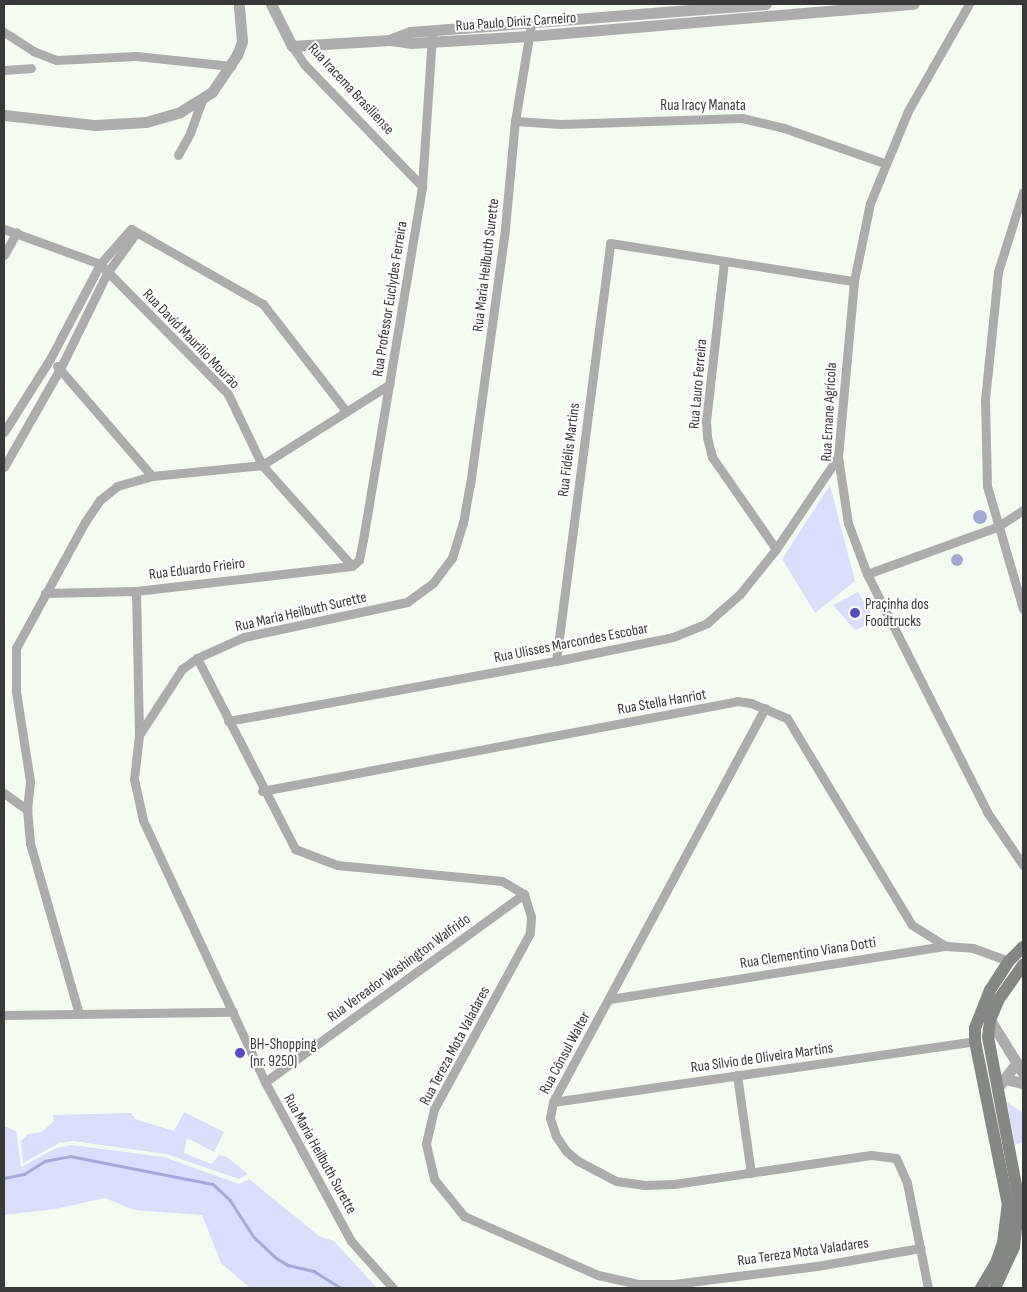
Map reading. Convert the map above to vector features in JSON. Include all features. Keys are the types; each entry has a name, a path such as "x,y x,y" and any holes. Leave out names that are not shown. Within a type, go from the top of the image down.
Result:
{"main road":[{"path":"981,1288 996,1263 1003,1243 1008,1205 975,1041 978,1016 1009,961 1023,947"},
{"path":"995,1288 1014,1248 1019,1201 1001,1083 988,1037 990,1020 999,999 1023,965"},
{"path":"982,1074 1001,1083"}],"street":[{"path":"178,155 190,133 202,100 231,66 242,41 239,4"},
{"name":"Rua Iracema Brasiliense","path":"271,4 292,46 304,64 422,186"},
{"name":"Rua Paulo Diniz Carneiro","path":"432,36 529,36 686,18 766,4"},
{"name":"Rua Paulo Diniz Carneiro","path":"292,46 390,40 531,24 686,18 914,4"},
{"name":"Rua Ernane Agrícola","path":"969,4 908,111 884,163 870,203 854,280 838,457 848,523 867,574 988,812 1023,865"},
{"name":"Rua Maria Heilbuth Surette","path":"393,1288 352,1241 265,1082 143,820 134,779 139,735 182,670 197,658 244,637 406,602 433,583 452,558 464,523 470,486 505,228 515,122 531,24"},
{"path":"4,32 33,51 56,60 136,56 231,66"},
{"name":"Rua Professor Euclydes Ferreira","path":"352,566 359,560 422,186 432,36"},
{"path":"4,70 31,68"},
{"path":"4,115 95,126 146,122 180,112 202,100"},
{"name":"Rua Iracy Manata","path":"515,122 561,124 742,118 784,128 884,163"},
{"path":"1023,192 998,272 987,356 984,399 987,486 1023,609"},
{"path":"4,229 17,232 100,264"},
{"path":"133,231 263,304 346,411"},
{"path":"4,432 50,359 100,264 133,231"},
{"path":"4,468 60,369 107,273 133,231"},
{"path":"4,255 17,232"},
{"name":"Rua Fidélis Martins","path":"556,661 610,242 724,261"},
{"path":"724,261 854,280"},
{"name":"Rua Lauro Ferreira","path":"724,261 706,421 707,437 712,457 776,549"},
{"name":"Rua David Maurilio Mourão","path":"100,264 228,394 262,465 352,566"},
{"path":"50,359 152,476"},
{"path":"80,1014 30,843 27,810 30,781 14,668 16,648 45,593 100,500 117,486 152,476 262,465 390,384"},
{"name":"Rua Ulisses Marcondes Escobar","path":"228,721 556,661 673,637 707,623 740,594 776,549 838,457"},
{"path":"867,574 998,527 1023,510"},
{"name":"Rua Eduardo Frieiro","path":"45,593 136,591 352,566"},
{"path":"136,591 139,735"},
{"path":"197,658 262,791 295,850 337,865 502,881 524,894"},
{"name":"Rua Stella Hanriot","path":"262,791 737,702 765,708 787,718 807,748 912,925 946,946"},
{"name":"Rua Cônsul Walter","path":"765,708 553,1102 550,1118 556,1136 566,1151 591,1169 616,1180 645,1185 674,1184 872,1155 896,1158 903,1169 928,1288"},
{"path":"4,793 27,810"},
{"name":"Rua Vereador Washington Walfrido","path":"265,1082 524,894"},
{"name":"Rua Tereza Mota Valadares","path":"524,894 530,916 530,933 434,1109 426,1144 434,1179 464,1216 598,1275 638,1284 674,1286 817,1266 920,1248"},
{"name":"Rua Clementino Viana Dotti","path":"610,999 946,946 973,948 1009,961"},
{"path":"4,1016 233,1012"},
{"path":"990,1020 1020,1068 1001,1083"},
{"name":"Rua Sílvio de Oliveira Martins","path":"553,1102 975,1041"},
{"path":"737,1075 751,1173"},
{"path":"1001,1083 1023,1083"}],"shaded area":[{"path":"830,485 855,581 815,613 782,559"},
{"path":"980,510 985,512 987,517 985,522 980,524 975,522 973,517 975,512"},
{"path":"955,554 959,554 963,560 959,566 955,566 951,562 951,558"},
{"name":"Praçinha dos Foodtrucks","path":"858,592 875,622 855,630 833,605"},
{"path":"1007,1102 1023,1113 1023,1142 1015,1145"},
{"path":"184,1112 224,1132 214,1152 187,1138 184,1153 212,1164 219,1155 227,1157 248,1174 239,1179 166,1154 73,1141 59,1143 23,1163 21,1141 28,1134 42,1132 54,1121 53,1115 131,1113 135,1119 174,1131"},
{"path":"4,1126 16,1131 21,1167 56,1148 72,1145 164,1157 239,1184 249,1179 319,1236 334,1241 377,1288 250,1288 221,1263 202,1215 134,1210 105,1198 55,1209 4,1215"}],"waterway":[{"path":"4,1178 24,1174 45,1161 70,1156 213,1184 230,1200 254,1237 278,1259 288,1265 314,1271 341,1288"}],"place":[{"name":"Praçinha dos Foodtrucks","path":"855,613"},
{"name":"BH-Shopping (nr. 9250)","path":"240,1053"}]}
